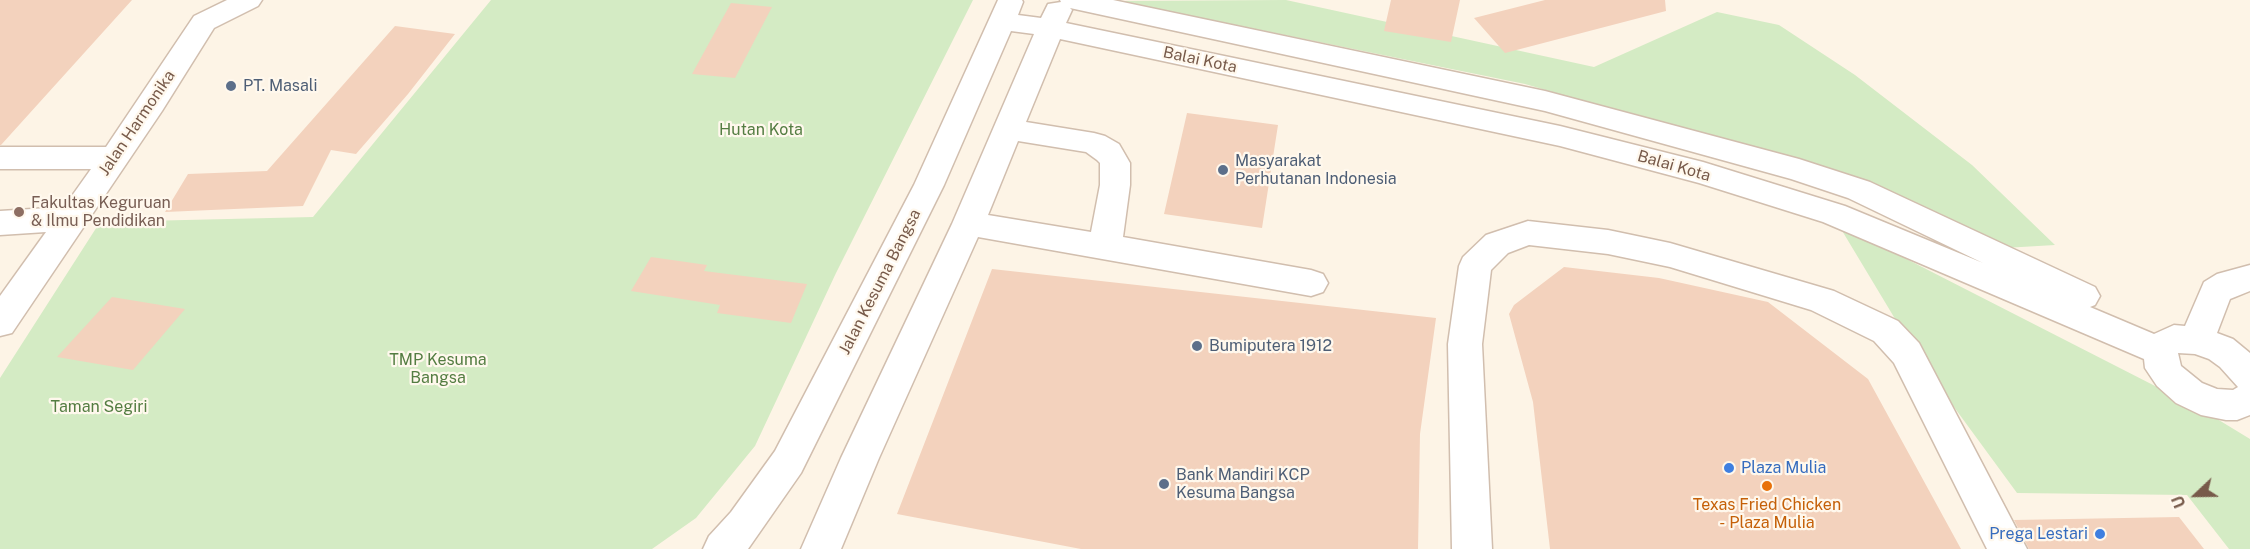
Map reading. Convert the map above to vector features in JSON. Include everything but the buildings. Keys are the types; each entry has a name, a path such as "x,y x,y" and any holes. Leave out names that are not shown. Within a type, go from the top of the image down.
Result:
{"street":[{"name":"Jalan Harmonika","path":"0,323 114,158 208,11 249,0"},
{"name":"Balai Kota","path":"1072,0 1545,101 1799,170 1859,190 2188,345"},
{"name":"Balai Kota","path":"1007,11 1056,14 1560,135 1703,173 1834,214 2242,365 2250,377"},
{"name":"Jalan Kesuma Bangsa","path":"723,549 745,524 788,462 929,185 1007,11"},
{"path":"821,549 860,458 968,224 1056,14"},
{"path":"1007,129 1094,143 1108,152 1115,163 1115,185 1105,246"},
{"path":"0,158 114,158"},
{"path":"0,223 72,218"},
{"path":"968,224 1311,283"},
{"path":"1472,549 1465,344 1474,266 1497,244 1528,233 1608,242 1670,255 1822,300 1886,331 1907,353 2007,549"},
{"path":"2250,278 2229,283 2216,291 2188,345 2163,368 2189,393 2214,404 2237,405 2250,398"}],"green space":[{"path":"491,0 973,0 836,273 755,446 696,518 652,549 0,549 0,378 100,222 313,217"},
{"path":"1286,0 1594,67 1717,12 1779,25 1855,75 1972,165 2055,245 2004,248 1817,169 1525,84 1118,1"},
{"path":"1838,224 2204,411 2250,439 2250,549 2229,549 2187,495 2017,493 1921,362"}],"place":[{"name":"PT. Masali","path":"231,86"},
{"name":"Masyarakat Perhutanan Indonesia","path":"1223,170"},
{"name":"Fakultas Keguruan & Ilmu Pendidikan","path":"19,212"},
{"name":"Bumiputera 1912","path":"1197,346"},
{"name":"Plaza Mulia","path":"1729,468"},
{"name":"Bank Mandiri KCP Kesuma Bangsa","path":"1164,484"},
{"name":"Texas Fried Chicken - Plaza Mulia","path":"1767,486"},
{"name":"Prega Lestari","path":"2100,534"}],"park label":[{"name":"Hutan Kota","path":"761,130"},
{"name":"TMP Kesuma Bangsa","path":"438,369"},
{"name":"Taman Segiri","path":"99,407"}]}
